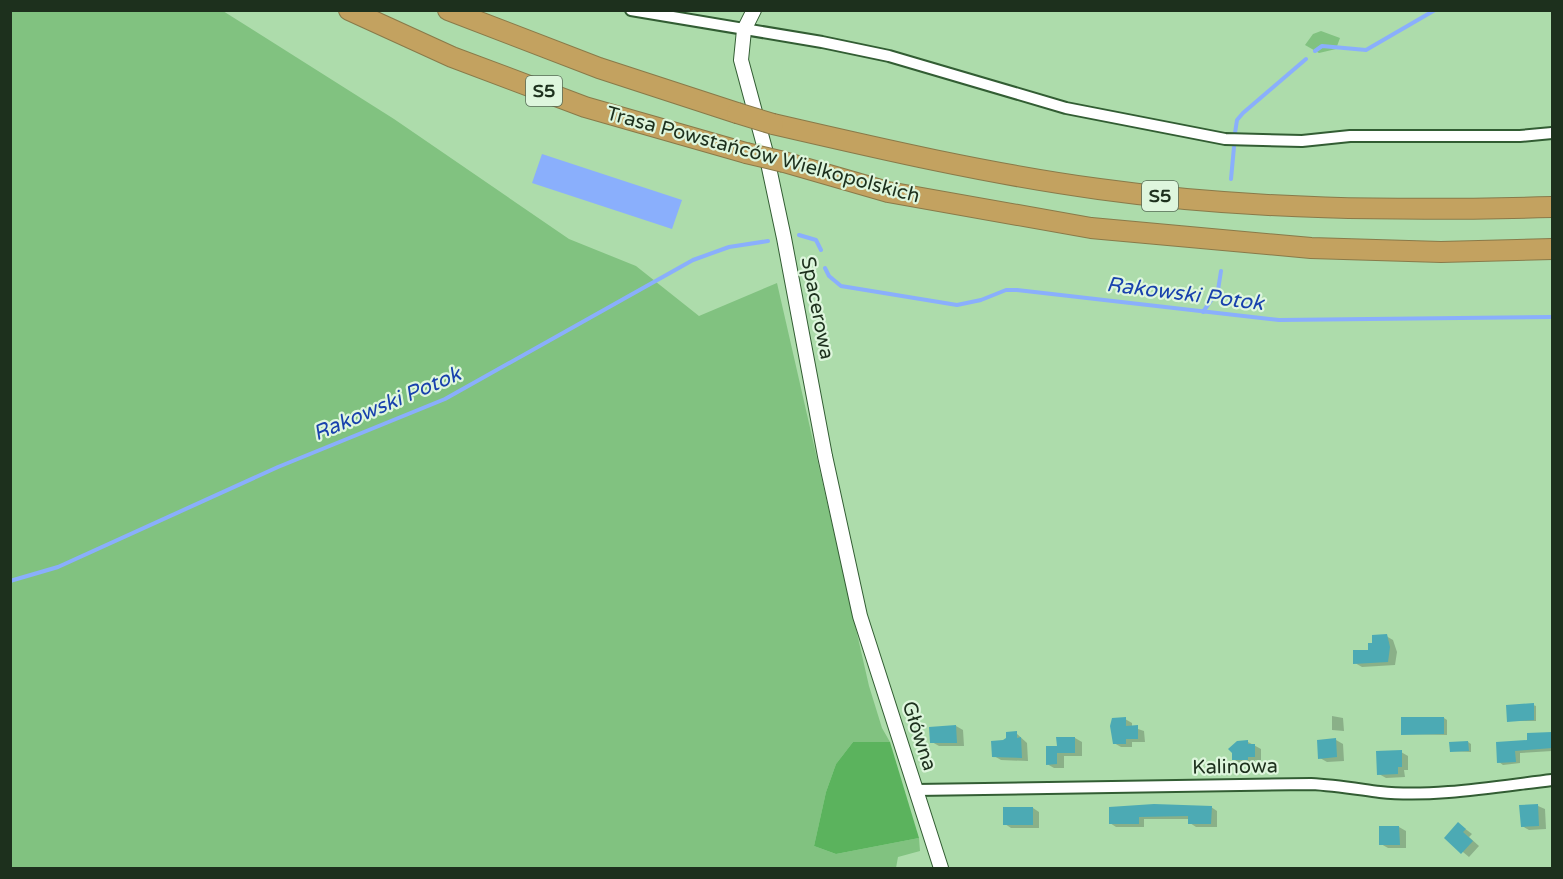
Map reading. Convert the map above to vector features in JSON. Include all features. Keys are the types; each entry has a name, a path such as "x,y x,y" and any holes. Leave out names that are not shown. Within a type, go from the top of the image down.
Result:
{"highway":[{"name":"Trasa Powstańców Wielkopolskich","path":"349,10 452,57 585,107 888,192 1091,228 1311,248 1441,252 1552,249"},
{"name":"Trasa Powstańców Wielkopolskich","path":"448,10 599,68 738,113 773,124 905,155 1098,189 1203,200 1310,207 1441,210 1552,207"}],"street":[{"path":"632,10 822,42 890,56 1066,108 1226,139 1302,141 1350,136 1520,136 1552,133"},
{"name":"Spacerowa","path":"754,10 744,30 741,60 765,149 825,456 860,616"},
{"name":"Główna","path":"860,616 941,868"},
{"name":"Kalinowa","path":"916,790 1311,784 1349,786 1381,792 1443,791 1552,780"}],"green space":[{"path":"10,11 223,11 394,119 569,239 636,266 699,316 777,283 869,686 882,728 890,742 853,742 836,764 826,792 814,846 836,854 919,838 920,851 898,857 896,868 11,868"},
{"path":"1321,31 1340,38 1336,49 1319,53 1305,45 1313,34"},
{"path":"853,742 890,742 919,838 836,854 814,846 826,792 836,764"}],"water":[{"path":"542,154 682,200 672,229 532,183"}],"building":[{"path":"1387,634 1390,647 1388,662 1353,664 1353,650 1368,650 1368,643 1372,643 1372,635"},
{"path":"1534,703 1534,720 1507,722 1506,705"},
{"path":"1126,717 1126,726 1138,725 1138,739 1126,739 1126,744 1113,744 1110,726 1112,718"},
{"path":"1401,717 1444,717 1444,734 1401,735"},
{"path":"956,725 957,743 930,743 929,727"},
{"path":"1017,731 1017,738 1021,737 1022,758 992,757 991,741 1003,740 1006,738 1006,732"},
{"path":"1552,732 1552,748 1515,751 1516,762 1497,763 1496,742 1527,740 1527,733"},
{"path":"1056,737 1075,737 1075,753 1057,753 1057,764 1046,765 1046,746 1057,746"},
{"path":"1336,738 1337,757 1318,759 1317,740"},
{"path":"1248,740 1248,744 1255,744 1255,757 1248,757 1248,760 1232,760 1232,753 1228,749 1237,741"},
{"path":"1468,741 1469,751 1450,752 1449,742"},
{"path":"1402,750 1402,767 1398,767 1398,774 1377,775 1376,751"},
{"path":"1154,804 1212,806 1211,824 1188,824 1188,816 1139,817 1139,824 1109,824 1109,807"},
{"path":"1538,804 1539,826 1521,827 1519,805"},
{"path":"1003,807 1033,807 1033,825 1003,825"},
{"path":"1458,822 1466,829 1463,832 1473,841 1461,854 1444,838"},
{"path":"1379,826 1399,826 1400,845 1379,845"}],"waterway":[{"path":"1315,51 1322,46 1366,50 1435,10"},
{"path":"1235,133 1237,120 1243,113 1306,59"},
{"path":"1231,179 1234,147"},
{"name":"Rakowski Potok","path":"799,235 816,240 821,250"},
{"name":"Rakowski Potok","path":"10,581 58,567 278,467 445,399 693,260 729,247 768,241"},
{"name":"Rakowski Potok","path":"825,268 829,276 841,286 957,305 981,300 1006,290 1017,290 1279,320 1552,317"},
{"path":"1203,312 1218,290 1221,271"}]}
